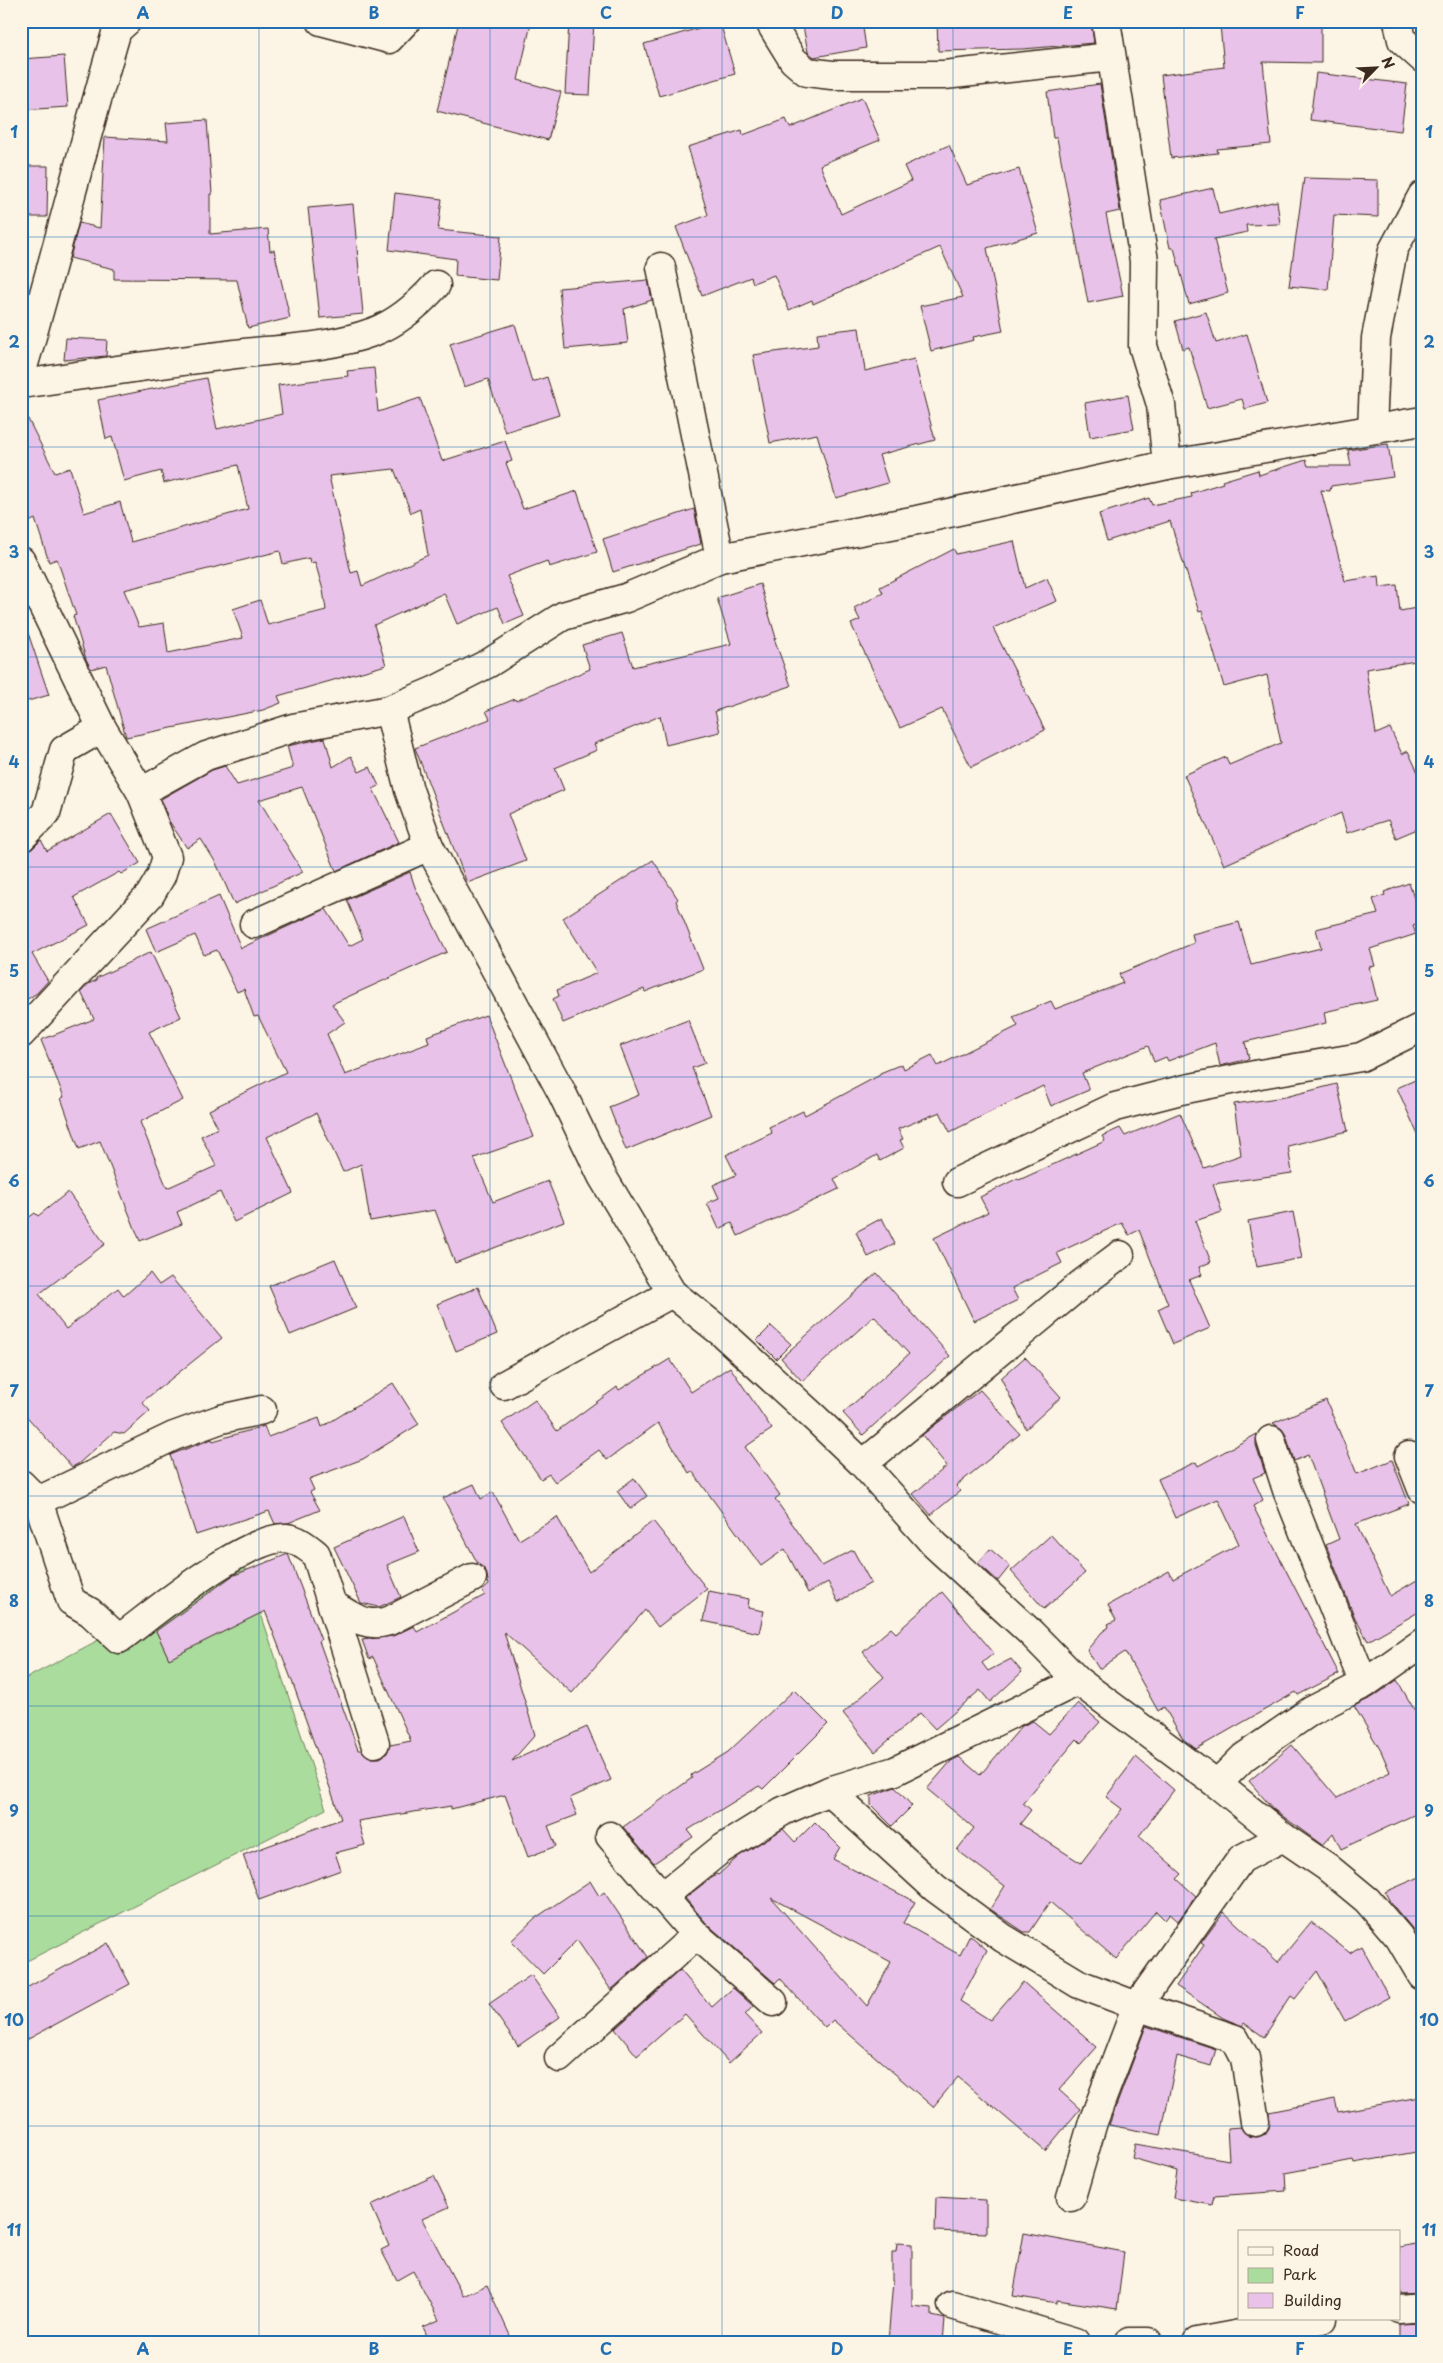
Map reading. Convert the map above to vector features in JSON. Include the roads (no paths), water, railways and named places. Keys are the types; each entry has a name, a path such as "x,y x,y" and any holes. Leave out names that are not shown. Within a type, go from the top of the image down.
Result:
{"street":[{"path":"21,374 48,286 94,106 117,30 127,21"},
{"path":"321,21 389,39 406,21"},
{"path":"769,21 793,60 807,72 832,75 944,75 1111,57"},
{"path":"1106,21 1144,261 1143,346 1161,405 1167,465"},
{"path":"1398,21 1402,40 1422,58"},
{"path":"1372,429 1376,338 1393,250 1422,196"},
{"path":"661,267 720,558"},
{"path":"21,384 340,341 374,332 421,302 436,285"},
{"path":"141,792 215,754 293,728 389,710 434,692 489,663 563,616 626,598 720,558 917,520 1167,465 1422,421"},
{"path":"21,562 102,728 141,792 167,857 162,876 150,895 21,1034"},
{"path":"389,710 409,790 429,846 561,1091 602,1176 672,1293 721,1332 863,1464 935,1545 1031,1633 1078,1681 1218,1784 1283,1836 1328,1867 1367,1900 1399,1938 1422,1976"},
{"path":"21,838 46,813 64,750 102,728"},
{"path":"254,924 429,846"},
{"path":"957,1182 1115,1107 1252,1076 1361,1057 1422,1027"},
{"path":"863,1464 1080,1285 1120,1255"},
{"path":"504,1386 672,1293"},
{"path":"262,1410 221,1419 29,1493 71,1601 90,1612 119,1639 230,1558 271,1541 286,1538 301,1543 316,1554 375,1743"},
{"path":"1271,1440 1287,1490 1364,1684"},
{"path":"1410,1456 1422,1489"},
{"path":"333,1605 358,1620 375,1625 389,1621 472,1578"},
{"path":"1218,1784 1244,1757 1311,1711 1364,1684 1422,1643"},
{"path":"662,1897 720,1850 783,1811 829,1791 895,1771 1078,1681"},
{"path":"829,1791 935,1888 1003,1938 1079,1984 1235,2039 1245,2058 1255,2122"},
{"path":"610,1836 696,1936 772,2002"},
{"path":"1071,2197 1093,2122 1137,2006 1241,1859 1283,1836"},
{"path":"559,2058 696,1936"},
{"path":"952,2305 1075,2342"},
{"path":"1400,2309 1422,2307"},
{"path":"1197,2342 1250,2337 1318,2320"},
{"path":"1128,2342 1148,2342"}]}
